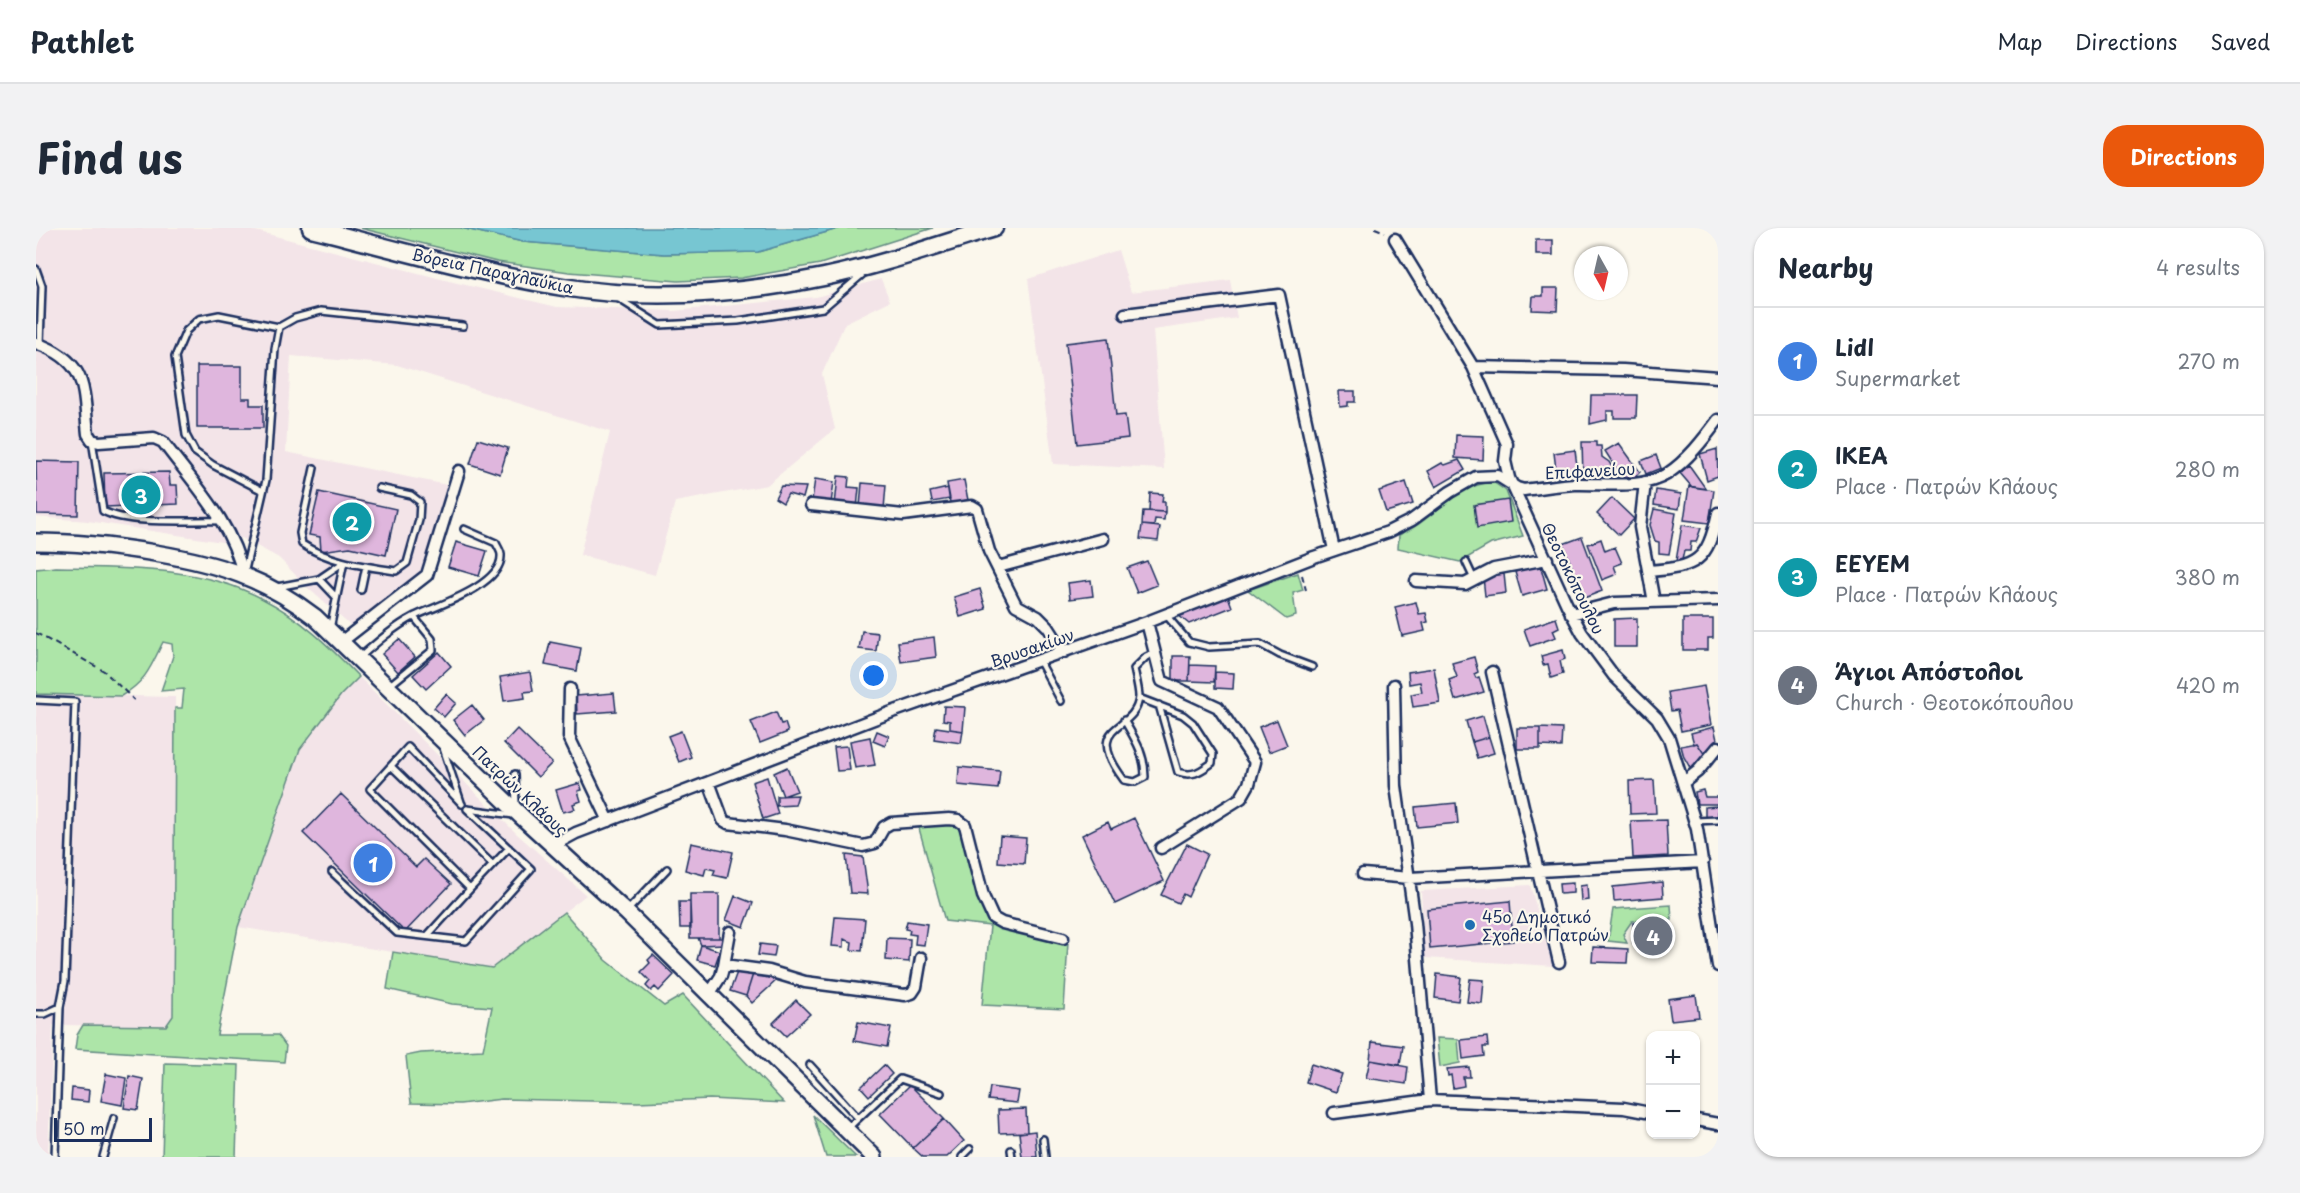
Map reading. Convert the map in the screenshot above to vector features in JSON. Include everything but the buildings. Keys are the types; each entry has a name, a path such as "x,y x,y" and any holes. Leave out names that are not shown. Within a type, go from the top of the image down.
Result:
{"main road":[{"name":"Βόρεια Παραγλαύκια","path":"311,228 564,287 631,293 708,292 823,277 875,264 994,228"},
{"path":"36,542 90,543"},
{"name":"Πατρών Κλάους","path":"90,543 188,559 230,569 273,588 299,604 359,658 518,813 626,912 874,1157"},
{"path":"36,552 72,549 90,543"}],"street":[{"name":"Θεοτοκόπουλου","path":"1395,239 1473,367 1507,444 1505,462 1512,485 1571,614 1601,661 1650,711 1664,729 1684,782 1695,821 1716,932 1718,966"},
{"path":"1125,314 1279,295 1334,550"},
{"path":"38,343 77,369 83,389 88,434 92,440 99,442 159,439 222,521 237,552 243,575"},
{"path":"1473,367 1623,370 1718,377"},
{"name":"Επιφανείου","path":"1512,485 1524,490 1575,484 1645,482 1664,476 1673,469 1701,442 1718,420"},
{"path":"341,642 427,575 459,471"},
{"name":"Βρυσακίων","path":"554,845 567,837 892,712 1147,622 1403,525 1476,477 1498,476 1512,485"},
{"path":"1645,482 1640,527 1654,602"},
{"path":"811,505 903,515 972,506 976,509 989,551 1016,605 1038,617 1048,627 1064,652"},
{"path":"1649,571 1674,569 1693,563 1711,538 1718,513"},
{"path":"998,567 1103,539"},
{"path":"1416,581 1469,584 1494,569 1547,559"},
{"path":"1571,614 1605,604 1718,600"},
{"path":"1147,622 1162,681 1218,707 1255,762 1249,784 1241,798 1161,848"},
{"path":"1492,672 1559,962"},
{"path":"1394,685 1396,786 1410,878 1430,1100"},
{"path":"570,689 569,738 609,821"},
{"path":"1684,782 1698,771 1718,747"},
{"path":"709,782 723,820 728,823 785,830 863,846 875,843 884,827 891,823 958,820 966,829 983,896 993,918 1002,923 1063,938"},
{"path":"1363,874 1410,878 1703,862"},
{"path":"710,993 721,976 730,932"},
{"path":"724,965 769,971 805,982 905,995 912,993 916,987 921,958"},
{"path":"1334,1113 1430,1100 1624,1108 1646,1112"},
{"path":"1700,1121 1718,1124"}],"lane":[{"path":"606,291 660,325 738,321 824,308 875,264"},
{"path":"36,269 42,286 38,343"},
{"path":"263,491 213,465 195,452 186,435 175,357 186,331 200,319 219,315 279,327 295,318 321,311 462,326"},
{"path":"243,575 263,491 275,348 279,327"},
{"path":"92,440 103,512 111,516 130,519 222,521"},
{"path":"314,468 300,533 302,544 312,552 344,562 396,571 407,563 419,520 420,502 411,495 379,488"},
{"path":"359,658 376,643 414,617 475,590 499,567 501,554 496,543 464,529"},
{"path":"273,588 319,579 344,562"},
{"path":"330,631 344,562"},
{"path":"1466,562 1475,580"},
{"path":"361,590 366,566"},
{"path":"319,579 336,597"},
{"path":"1166,615 1189,642 1209,647 1260,644 1280,655 1312,667"},
{"path":"388,686 433,650 432,639 414,617"},
{"path":"1124,720 1140,748 1145,764 1145,777 1135,782 1124,780 1110,762 1107,742 1110,733 1124,720 1132,713 1139,698 1134,669 1146,657 1155,653"},
{"path":"1039,660 1061,701"},
{"path":"1139,698 1159,705 1183,715 1194,723 1213,754 1212,763 1188,776 1178,772 1159,705"},
{"path":"36,700 75,702 65,981 60,1007 55,1157"},
{"path":"440,738 464,806"},
{"path":"332,872 397,933 466,941 531,869 464,806 408,747 370,789 470,889"},
{"path":"391,765 493,865"},
{"path":"464,806 518,813 515,774"},
{"path":"1695,821 1718,820"},
{"path":"427,936 509,848"},
{"path":"626,912 667,869"},
{"path":"36,1014 45,1014 60,1007"},
{"path":"810,1065 858,1118"},
{"path":"846,1129 900,1079 941,1093"},
{"path":"103,1157 114,1118"},
{"path":"1043,1139 1045,1157"},
{"path":"962,1157 970,1149"}],"path":[{"path":"1299,563 1306,590"},
{"path":"36,633 104,671 134,700"}],"shaded area":[{"path":"36,228 244,228 557,307 674,311 816,297 881,279 890,301 845,323 822,374 835,429 767,485 675,502 655,575 580,555 610,432 397,365 291,356 286,452 447,485 423,571 353,628 309,589 279,558 242,538 222,542 88,521 36,517"},
{"path":"1118,250 1131,292 1230,280 1237,318 1153,330 1164,469 1053,464 1028,279"},
{"path":"359,677 517,834 586,895 492,968 238,927 300,749 341,695"},
{"path":"36,694 175,697 173,1016 166,1026 53,1025 48,1157 36,1157"},
{"path":"1530,885 1553,966 1425,958 1421,891"}],"green space":[{"path":"360,228 461,228 523,242 664,254 758,252 841,228 933,228 820,264 741,278 678,281 569,272 497,262"},
{"path":"1493,482 1506,491 1523,536 1491,544 1460,562 1398,548 1399,535 1423,521 1455,496 1478,485"},
{"path":"56,567 162,571 214,580 239,588 290,615 326,644 359,677 341,695 300,749 238,927 217,1035 278,1035 286,1046 284,1062 75,1049 77,1035 83,1025 166,1026 173,1016 175,708 182,708 184,689 161,691 173,656 172,644 163,642 142,679 121,696 36,694 36,569"},
{"path":"1298,573 1303,590 1293,593 1296,616 1286,619 1248,590"},
{"path":"953,821 962,825 992,922 1068,942 1064,1009 982,1005 990,926 945,921 918,825"},
{"path":"1671,905 1672,920 1632,921 1623,934 1627,943 1608,941 1613,909"},
{"path":"564,912 606,960 664,1006 683,995 784,1103 710,1099 638,1102 502,1099 460,1104 411,1103 406,1056 421,1053 483,1050 492,1007 452,1004 387,989 393,952 492,968"},
{"path":"1437,1038 1458,1039 1460,1063 1440,1067"},
{"path":"165,1063 239,1065 236,1157 162,1157"},
{"path":"813,1115 856,1157 826,1157"}],"water":[{"path":"461,228 841,228 758,252 664,254 523,242"}],"place":[{"name":"EEYEM","path":"141,495"},
{"name":"IKEA","path":"352,522"},
{"name":"Lidl","path":"373,863"},
{"name":"45ο Δημοτικό Σχολείο Πατρών","path":"1470,925"},
{"name":"Άγιοι Απόστολοι","path":"1653,936"}]}
